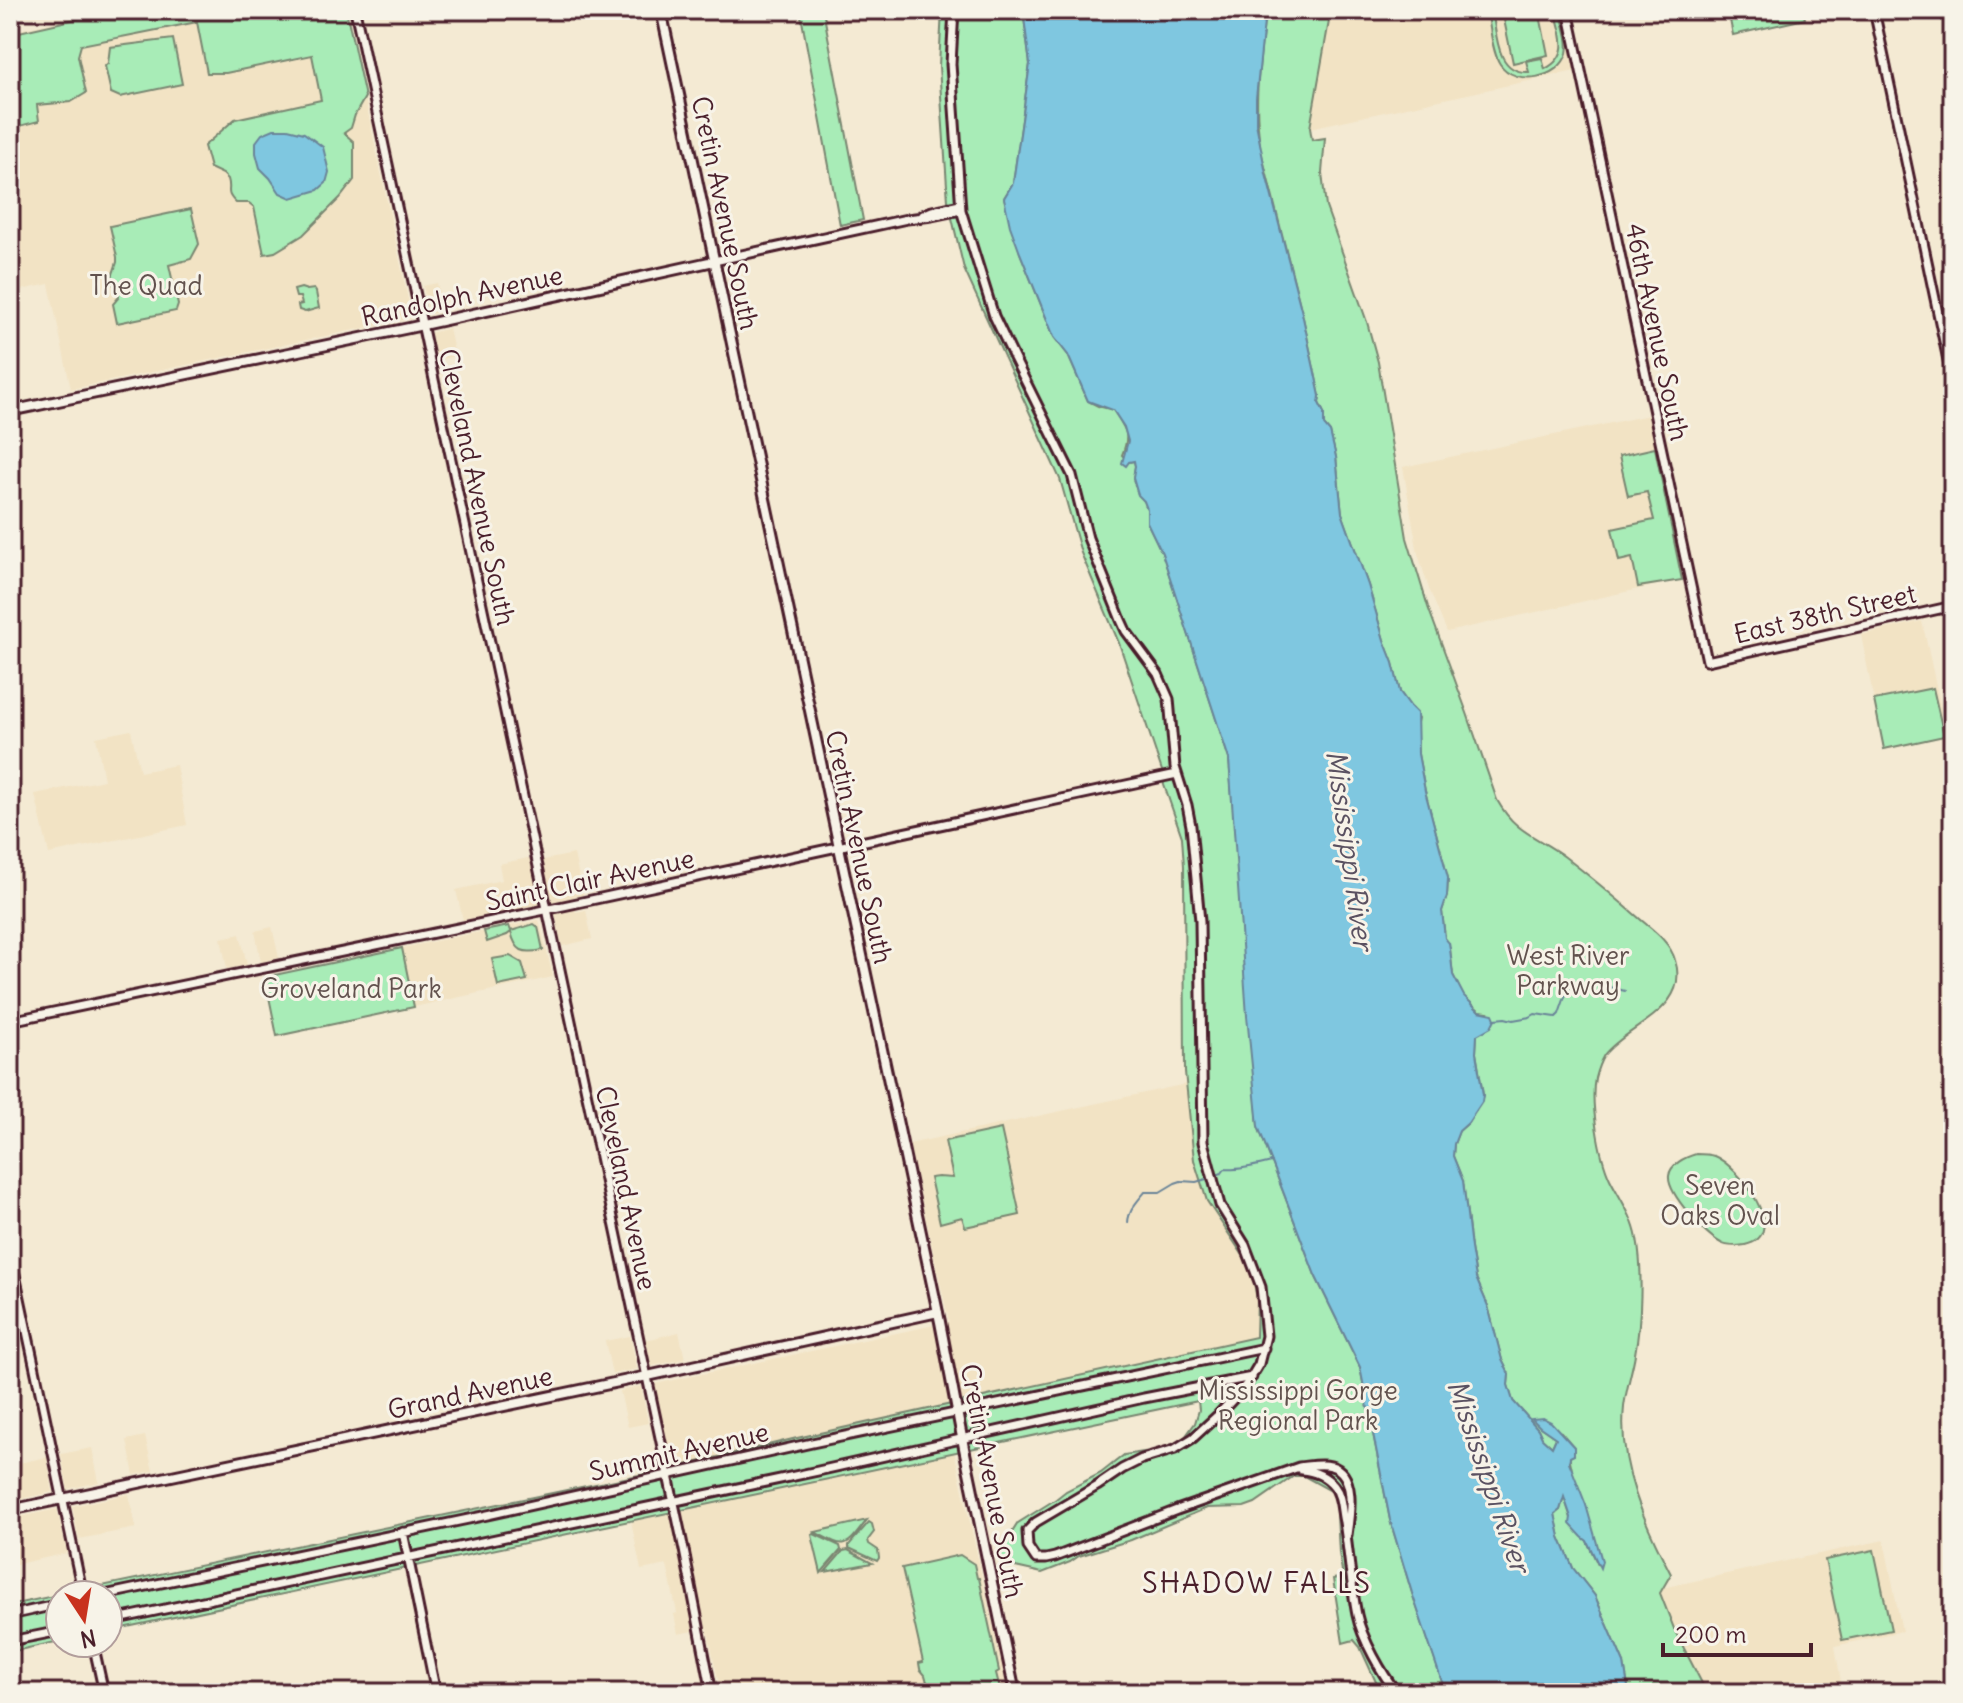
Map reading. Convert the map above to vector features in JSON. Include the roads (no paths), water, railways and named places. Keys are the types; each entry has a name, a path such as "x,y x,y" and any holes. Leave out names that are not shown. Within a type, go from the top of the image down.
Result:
{"main road":[{"name":"Cretin Avenue South","path":"661,10 938,1312 1015,1693"},
{"name":"Randolph Avenue","path":"10,411 714,261"},
{"name":"Grand Avenue","path":"10,1510 646,1377 938,1312"}],"street":[{"name":"Cleveland Avenue South","path":"355,10 500,691"},
{"path":"954,10 951,64 960,208 994,316 1069,467 1088,538 1121,620 1158,674 1169,699 1177,774 1190,816 1200,921 1203,1128 1207,1160 1215,1192 1228,1220 1245,1245 1261,1287 1266,1336 1252,1377 1193,1438 1175,1449 1130,1465 1036,1522 1027,1531 1028,1547 1036,1559 1055,1557 1299,1467 1329,1465 1344,1474 1349,1487 1347,1535"},
{"name":"46th Avenue South","path":"1568,10 1707,661"},
{"path":"1875,10 1953,384"},
{"name":"Randolph Avenue","path":"714,261 960,208"},
{"name":"East 38th Street","path":"1707,661 1953,606"},
{"name":"Cleveland Avenue","path":"500,691 712,1693"},
{"name":"Saint Clair Avenue","path":"10,1021 547,910 1177,774"},
{"path":"10,1251 80,1579"},
{"name":"Summit Avenue","path":"124,1591 1264,1348"},
{"name":"Summit Avenue","path":"124,1618 1252,1377"},
{"path":"1287,1472 1315,1472 1333,1485 1340,1501 1347,1535 1360,1625 1397,1693"},
{"path":"403,1532 436,1693"},
{"path":"10,1615 44,1608"},
{"path":"10,1641 44,1634"},
{"path":"97,1659 104,1693"}],"water":[{"name":"Mississippi River","path":"1023,10 1272,10 1264,22 1256,98 1256,123 1266,174 1302,313 1324,425 1330,432 1336,457 1342,513 1368,585 1400,692 1417,713 1418,754 1448,878 1442,911 1453,975 1464,996 1479,1011 1493,1014 1495,1019 1491,1027 1477,1035 1482,1102 1459,1131 1453,1156 1463,1181 1476,1278 1509,1374 1508,1385 1513,1401 1552,1447 1556,1438 1532,1419 1543,1418 1551,1422 1574,1447 1574,1455 1569,1462 1586,1505 1602,1561 1600,1568 1587,1541 1570,1524 1571,1517 1564,1497 1560,1510 1555,1514 1560,1537 1573,1568 1595,1596 1624,1663 1631,1693 1445,1691 1390,1520 1360,1367 1315,1275 1258,1126 1229,759 1162,553 1147,522 1147,509 1138,495 1133,478 1134,461 1126,466 1122,463 1128,441 1124,427 1113,410 1088,401 1068,355 1054,337 1010,226 1004,198 1013,183 1030,64"},
{"path":"274,129 304,133 323,147 329,172 326,183 318,190 291,198 280,193 260,168 256,142 262,134"}],"waterway":[{"path":"1495,1019 1513,1020 1535,1014 1556,1017 1567,991 1576,981 1625,991"},
{"path":"1216,1175 1225,1169 1272,1162"},
{"path":"1128,1223 1132,1210 1145,1192 1160,1192 1181,1181 1196,1182 1210,1178"}],"district":[{"name":"SHADOW FALLS","path":"1257,1583"}],"park label":[{"name":"The Quad","path":"146,286"},
{"name":"West River Parkway","path":"1568,971"},
{"name":"Groveland Park","path":"351,989"},
{"name":"Seven Oaks Oval","path":"1720,1201"},
{"name":"Mississippi Gorge Regional Park","path":"1298,1406"}]}
